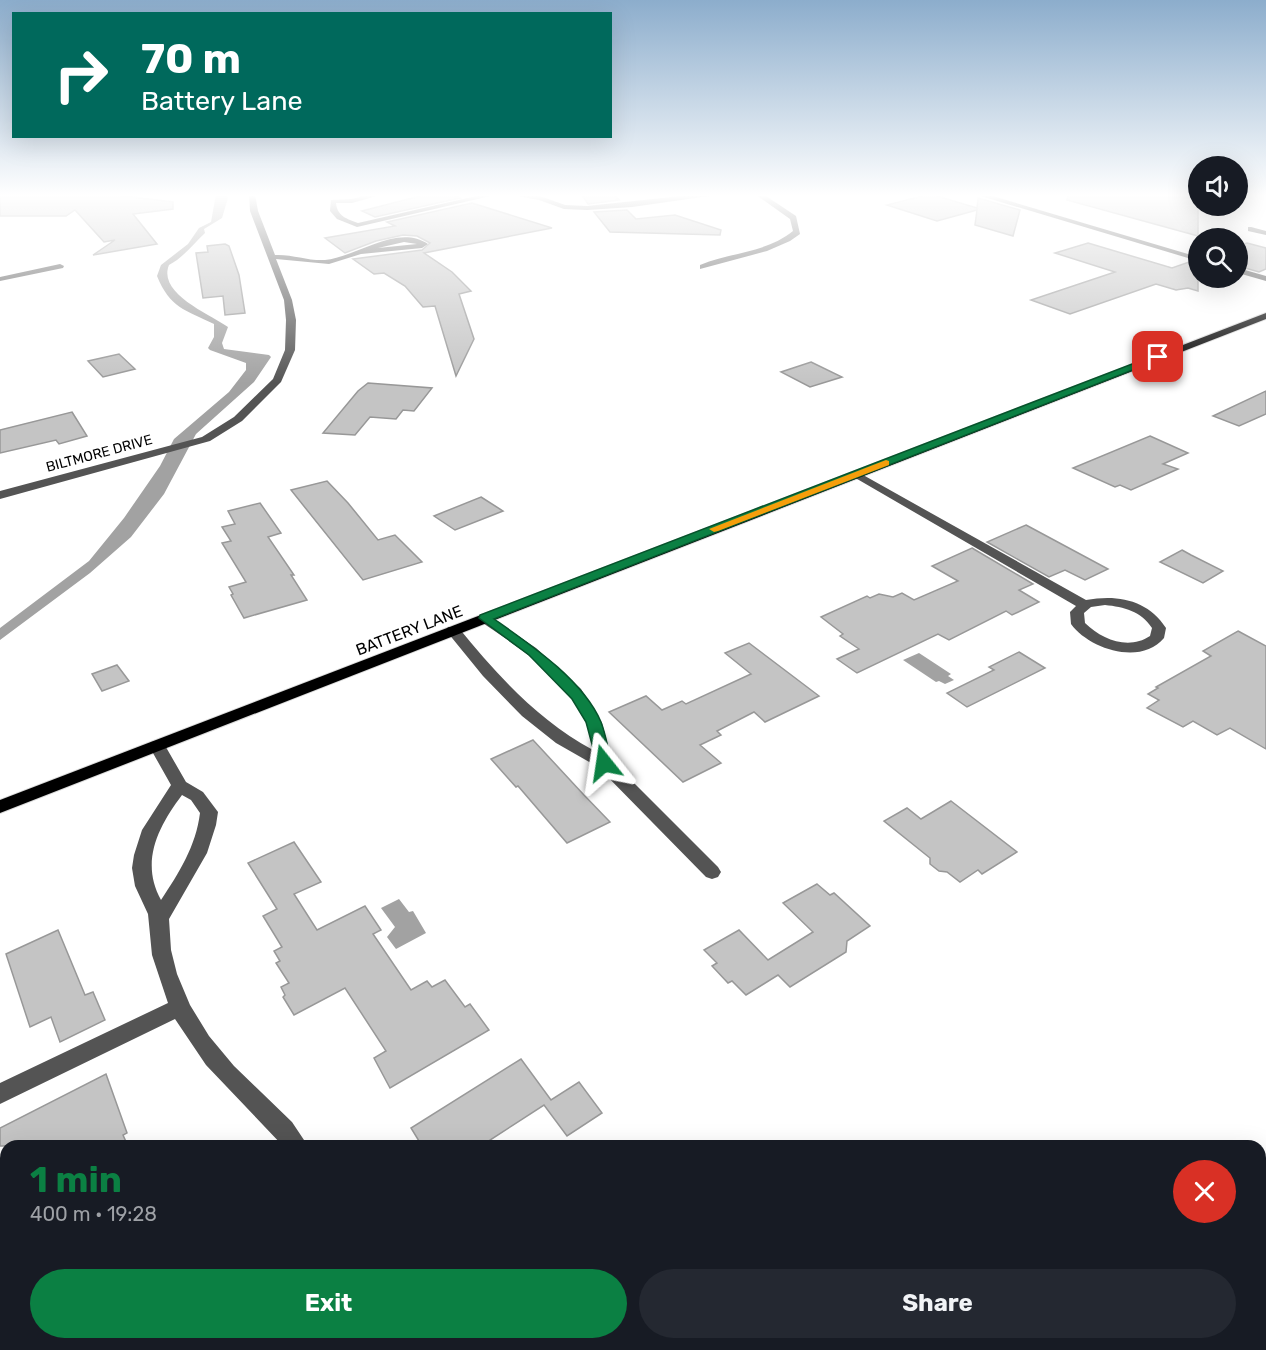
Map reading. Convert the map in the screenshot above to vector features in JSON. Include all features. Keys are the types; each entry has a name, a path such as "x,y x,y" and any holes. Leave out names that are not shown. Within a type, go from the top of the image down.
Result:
{"main road":[{"name":"BATTERY LANE","path":"0,807 1266,316"}],"street":[{"name":"BILTMORE DRIVE","path":"0,495 201,440 238,419 277,381 286,363 291,342 288,300 273,257"},
{"path":"289,257 304,263 320,264 343,257"},
{"path":"703,267 736,257"},
{"path":"0,279 60,266"},
{"path":"1248,273 1266,279"},
{"path":"856,474 1085,605 1105,601 1135,607 1155,620 1159,628 1159,636 1152,642 1137,647 1117,646 1098,640 1085,632 1077,622 1077,612 1085,605"},
{"path":"485,618 533,652 577,696 593,722 604,763"},
{"path":"453,630 474,657 532,715 556,735 604,763 712,872"},
{"path":"157,746 180,786 197,796 207,807 209,818 192,865 159,918"},
{"path":"180,786 158,815 143,858 142,879 159,918 161,954 179,1007 208,1053 245,1092 270,1114 292,1140"},
{"path":"0,1095 179,1007"}],"shaded area":[{"path":"171,257 180,257 169,265 167,275 171,285 188,302 228,327 222,343 224,349 271,357 254,382 196,434 164,494 131,537 90,573 0,640 0,628 89,561 124,518 160,466 174,439 229,392 246,370 246,363 208,348 214,337 214,324 173,302 157,276 161,265"},
{"path":"919,653 951,674 948,676 954,680 945,684 936,682 903,660"},
{"path":"399,899 409,912 413,911 426,933 396,949 387,937 395,927 381,908"}],"building":[{"path":"197,257 233,257 239,275 245,313 225,315 223,296 203,298"},
{"path":"430,257 452,272 471,291 459,294 474,339 456,376 435,306 423,307 405,286 384,273 374,274 353,259"},
{"path":"1068,257 1135,257 1172,268 1188,262 1188,288 1176,290 1156,284 1070,314 1031,300 1115,272"},
{"path":"1248,257 1266,257 1266,269 1259,272 1248,269"},
{"path":"119,354 135,369 103,377 88,361"},
{"path":"811,362 842,377 810,387 781,372"},
{"path":"368,383 432,388 414,411 403,410 396,419 370,417 355,435 323,433 358,391"},
{"path":"1266,391 1266,414 1239,426 1213,416"},
{"path":"72,412 87,436 59,444 56,440 0,453 0,430"},
{"path":"1150,436 1188,453 1163,464 1178,469 1131,490 1120,485 1115,487 1073,468"},
{"path":"327,481 378,540 395,535 422,562 363,580 291,490"},
{"path":"481,497 503,511 455,530 434,516"},
{"path":"260,503 281,533 268,537 294,575 291,575 307,600 244,618 229,587 246,582 222,543 231,541 222,527 235,524 228,511"},
{"path":"1026,525 1108,569 1085,580 1065,570 1049,577 987,542"},
{"path":"972,548 1033,584 1019,590 1039,602 1012,615 1006,611 949,640 938,634 857,673 837,659 859,649 840,636 843,634 821,617 867,596 870,598 879,594 893,597 902,593 914,600 958,581 932,566"},
{"path":"1182,550 1223,571 1203,583 1160,562"},
{"path":"1238,631 1266,646 1266,749 1230,728 1217,735 1193,721 1183,727 1147,708 1159,700 1148,694 1158,688 1156,687 1211,656 1203,651"},
{"path":"749,643 819,696 765,722 754,712 717,731 721,735 700,745 721,763 683,782 609,712 646,696 662,710 682,701 686,704 751,674 725,653"},
{"path":"1019,652 1045,668 967,707 947,693 994,670 989,667"},
{"path":"117,665 129,681 102,691 92,674"},
{"path":"533,740 610,822 567,843 518,786 516,787 491,759"},
{"path":"951,801 1017,852 982,874 978,870 960,882 947,872 939,871 930,864 930,858 884,821 907,808 921,819"},
{"path":"294,842 321,882 294,894 317,930 365,906 381,930 373,934 411,990 427,981 432,987 445,980 465,1007 470,1004 489,1030 390,1088 374,1058 386,1051 345,988 294,1015 283,997 285,995 281,987 289,983 276,963 280,961 274,951 282,947 263,916 277,909 248,863"},
{"path":"817,884 830,895 834,893 870,926 847,941 846,952 790,987 778,975 746,995 732,981 728,983 712,966 717,963 704,950 739,930 768,960 813,932 783,903"},
{"path":"58,930 85,995 93,992 105,1020 60,1042 51,1017 30,1027 6,954"},
{"path":"521,1059 551,1100 579,1082 602,1113 567,1136 544,1105 490,1140 418,1140 411,1128"},
{"path":"106,1074 127,1133 123,1135 125,1140 0,1140 0,1128"}],"slow traffic":[{"path":"714,529 886,463"}],"route":[{"path":"604,763 593,722 577,696 554,670 533,652 485,618 1158,357"}]}
